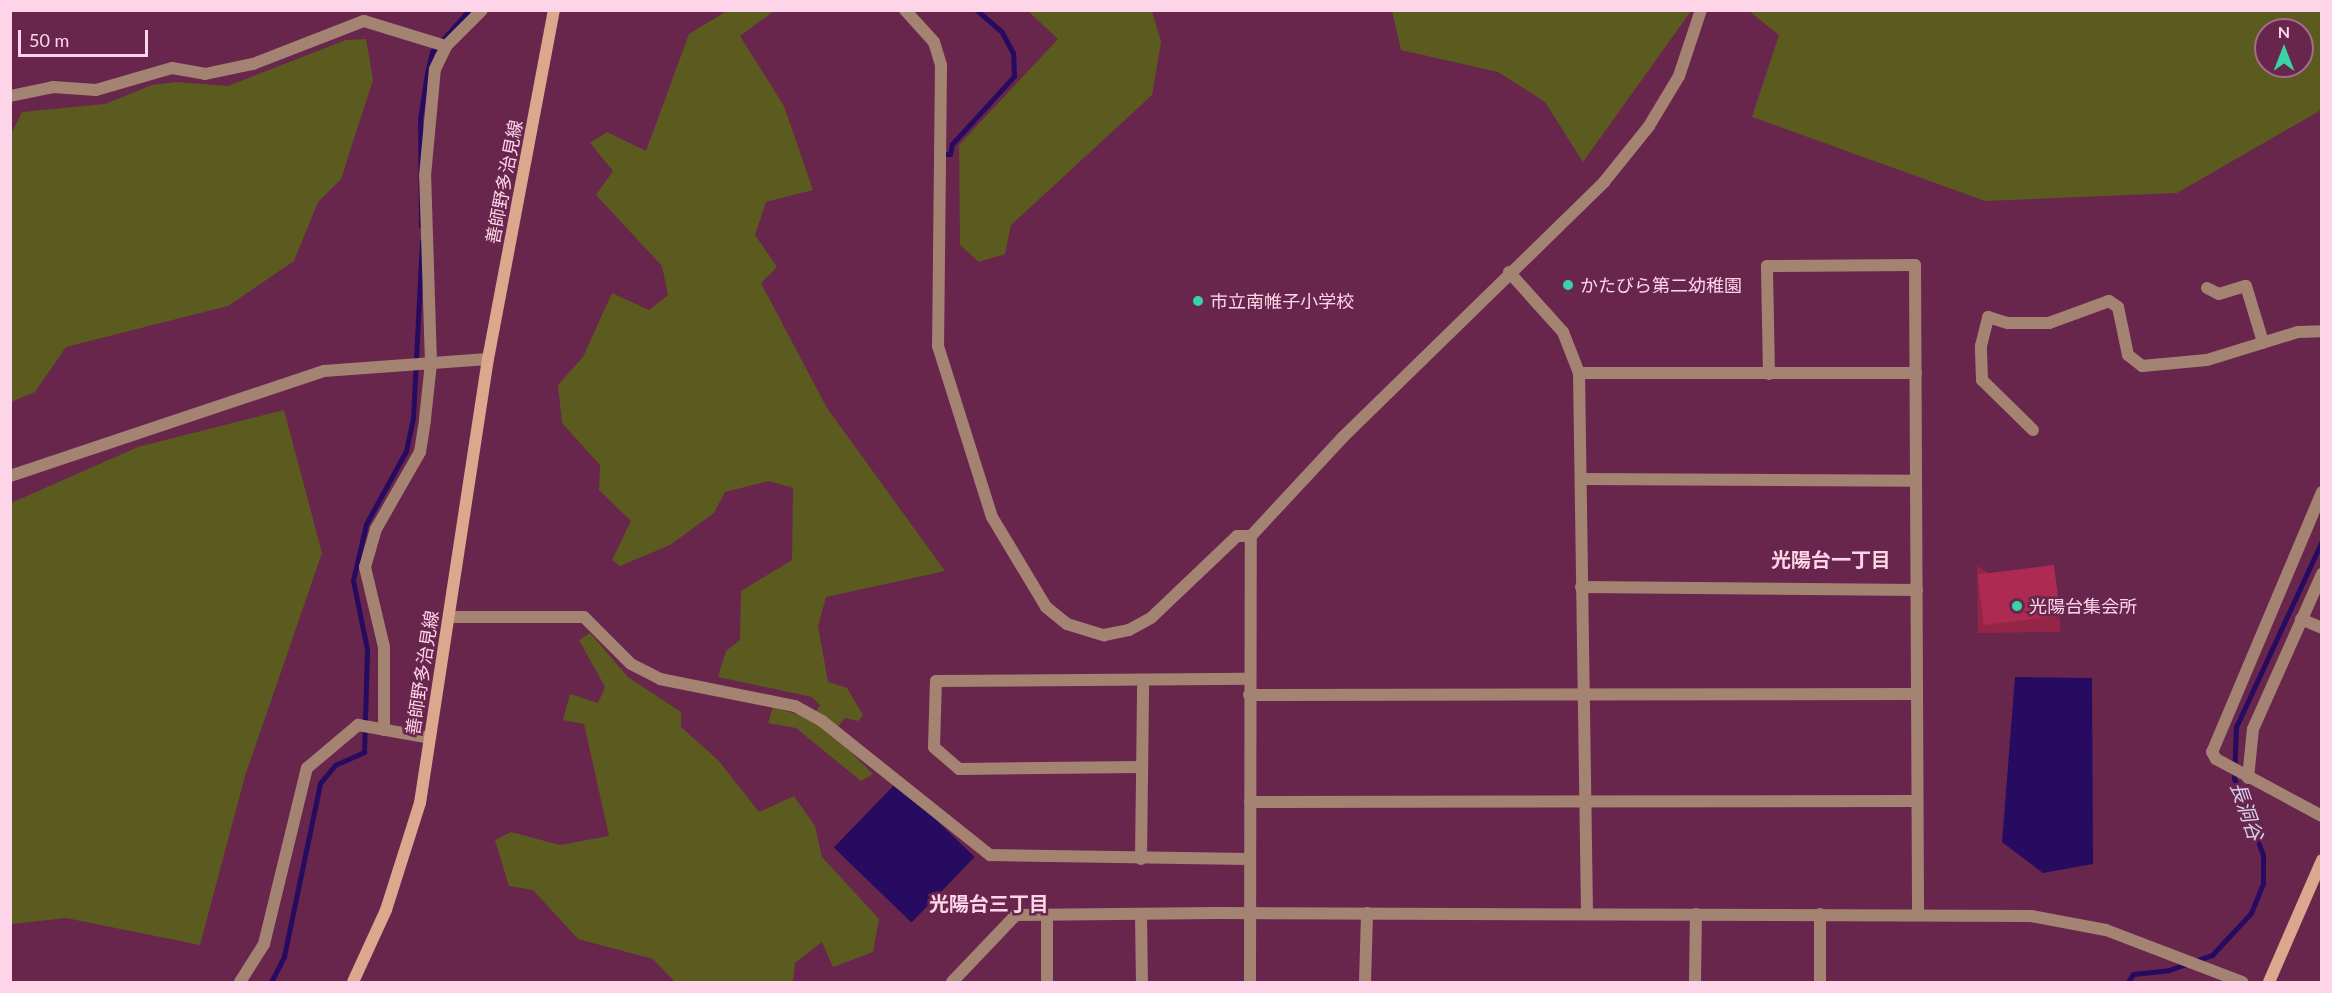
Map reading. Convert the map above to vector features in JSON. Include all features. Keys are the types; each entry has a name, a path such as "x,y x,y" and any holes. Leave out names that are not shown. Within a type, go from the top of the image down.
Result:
{"main road":[{"name":"善師野多治見線","path":"354,982 386,910 406,847 430,738 488,359 554,10"},
{"path":"2269,982 2322,860"}],"street":[{"path":"380,729 384,648 365,567 376,529 420,452 431,363 426,160 435,69 446,46 482,10"},
{"path":"905,10 934,42 940,65 942,162 938,346 992,517 1046,607 1067,624 1104,635 1129,630 1152,617 1237,536 1251,536"},
{"path":"1251,982 1251,536 1509,272 1604,182 1649,126 1679,76 1701,10"},
{"path":"10,96 53,87 96,90 172,68 205,74 234,68 364,21 446,46"},
{"path":"1769,374 1767,266 1915,265 1918,914"},
{"path":"1509,272 1563,332 1579,373 1583,479 1581,587 1583,695 1588,802 1587,913"},
{"path":"2207,288 2219,294 2246,286 2263,342"},
{"path":"2033,430 1982,380 1981,346 1988,317 2008,323 2049,322 2109,301 2118,307 2128,355 2142,366 2207,360 2263,342 2322,332"},
{"path":"10,476 324,371 488,359"},
{"path":"1579,373 1916,373"},
{"path":"1583,479 1916,481"},
{"path":"2322,492 2212,752 2226,765 2322,816"},
{"path":"2245,776 2253,729 2322,574"},
{"path":"1581,587 1917,590"},
{"path":"450,617 584,617 631,664 660,679 795,706 822,721 990,855 1141,860 1250,859"},
{"path":"2301,619 2322,628"},
{"path":"1140,767 959,769 934,747 936,681 1143,683 1250,680"},
{"path":"1141,860 1140,767 1143,683"},
{"path":"1250,695 1917,694"},
{"path":"240,982 264,944 307,768 358,725 430,738"},
{"path":"1250,802 1917,801"},
{"path":"952,982 1016,915 1250,913 2031,916 2106,930 2149,945 2234,981"},
{"path":"1141,914 1142,982"},
{"path":"1365,982 1367,914"},
{"path":"1695,982 1696,914"},
{"path":"1820,914 1820,982"},
{"path":"1047,915 1047,982"}],"shaded area":[{"path":"1392,10 1691,11 1583,162 1545,102 1498,72 1401,50"},
{"path":"727,11 774,11 740,36 784,106 813,190 766,202 755,235 777,267 761,283 827,408 945,571 826,597 818,626 828,682 847,688 863,715 858,721 845,718 832,733 873,774 861,781 796,728 768,723 773,707 812,719 820,705 812,697 718,677 726,651 740,640 741,591 792,560 793,488 769,481 725,492 714,513 670,545 620,566 612,560 631,521 599,490 600,465 562,423 558,385 583,357 612,293 649,310 668,295 662,266 596,195 613,171 590,143 607,132 646,151 689,34"},
{"path":"1028,11 1152,11 1161,42 1152,95 1011,225 1005,254 979,262 960,245 959,145 1058,39"},
{"path":"1749,11 2321,11 2321,110 2177,193 1985,201 1752,117 1779,35"},
{"path":"366,39 373,80 341,179 318,202 294,261 228,306 66,347 35,392 11,402 10,136 22,112 105,104 152,85 176,82 228,86 346,40"},
{"path":"284,410 322,553 245,776 200,945 66,918 11,924 11,503 138,447"},
{"path":"590,633 628,677 681,712 681,727 718,760 759,812 794,796 815,826 822,857 879,919 873,952 833,967 822,942 795,963 793,982 675,982 653,959 578,939 533,890 509,886 495,840 511,832 560,845 609,836 584,724 563,720 570,694 598,703 605,687 579,640"},
{"path":"2015,677 2092,678 2093,864 2043,873 2002,842"},
{"path":"897,782 975,857 911,922 834,847"}],"building":[{"name":"光陽台集会所","path":"2054,565 2060,616 1984,625 1978,574"}],"waterway":[{"path":"421,226 420,119 427,73 432,52 469,10"},
{"path":"942,154 950,154 952,144 1014,76 1013,53 1002,32 977,10"},
{"path":"271,982 284,956 320,783 335,765 364,752 367,649 353,580 366,524 406,451 413,418 422,241"},
{"name":"長洞谷","path":"2128,982 2133,974 2169,970 2212,955 2251,913 2263,883 2263,855 2234,778 2236,727 2322,541"}],"place":[{"name":"かたびら第二幼稚園","path":"1568,285"},
{"name":"市立南帷子小学校","path":"1198,301"},
{"name":"光陽台集会所","path":"2017,606"}],"district":[{"name":"光陽台一丁目","path":"1831,559"},
{"name":"光陽台三丁目","path":"989,903"}]}
